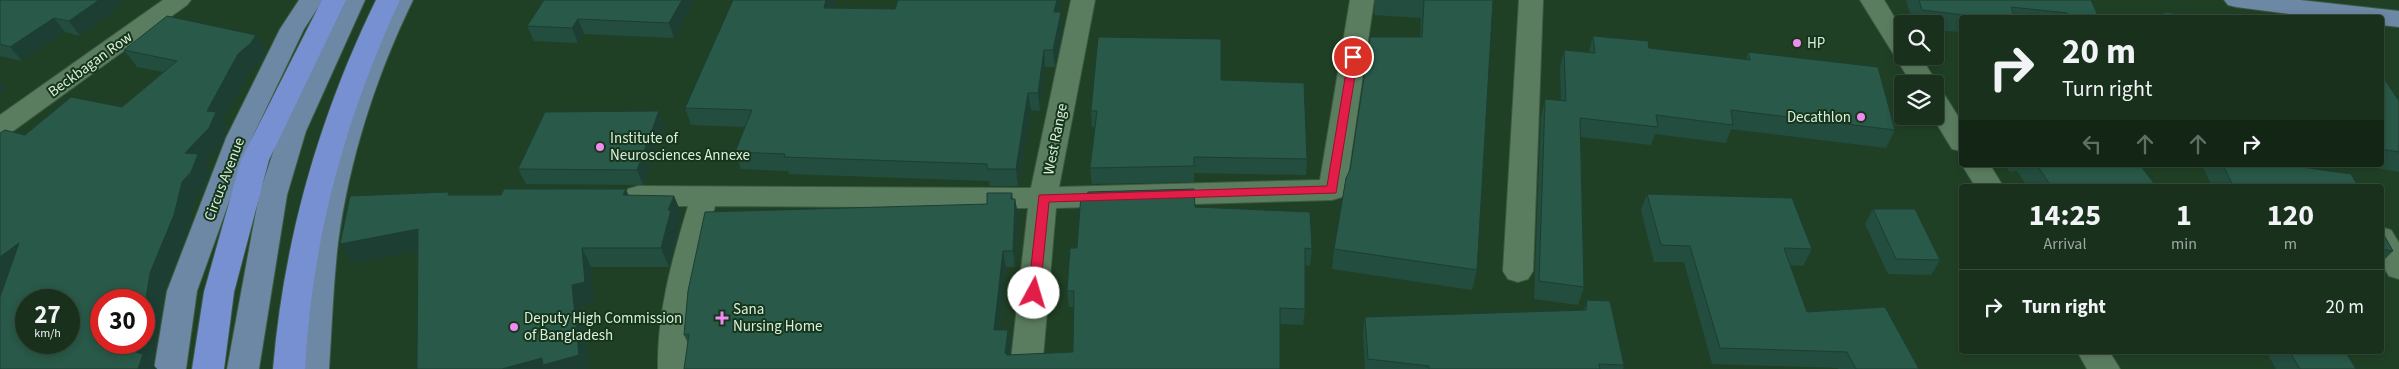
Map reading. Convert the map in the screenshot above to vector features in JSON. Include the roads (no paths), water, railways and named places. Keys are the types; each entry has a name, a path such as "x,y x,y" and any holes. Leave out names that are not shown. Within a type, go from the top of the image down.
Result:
{"highway":[{"path":"208,369 219,292 255,160 334,0"},
{"path":"289,369 290,347 304,240 355,73 388,0"}],"main road":[{"name":"Circus Avenue","path":"170,369 182,291 239,138 292,29 310,0"},
{"path":"243,369 273,195 293,130 354,0"},
{"path":"314,369 324,243 342,151 384,36 401,0"},
{"path":"2236,0 2365,15"},
{"path":"2384,17 2399,19"}],"street":[{"name":"Beckbagan Row","path":"0,128 179,0"},
{"name":"West Range","path":"1026,369 1043,198 1082,0"},
{"path":"610,196 1043,198 1332,190 1362,0"},
{"path":"1518,271 1530,0"},
{"path":"1872,0 1894,36"},
{"path":"1944,115 1959,139"},
{"path":"1977,167 1988,184"},
{"path":"674,369 672,354 681,282 704,197"},
{"path":"331,205 359,203"},
{"path":"2384,243 2399,270 2393,275 2384,274"},
{"path":"2094,354 2104,369"}],"place":[{"name":"HP","path":"1797,43"},
{"name":"Decathlon","path":"1861,117"},
{"name":"Institute of Neurosciences Annexe","path":"600,147"},
{"name":"Sana Nursing Home","path":"722,318"},
{"name":"Deputy High Commission of Bangladesh","path":"514,327"}]}
